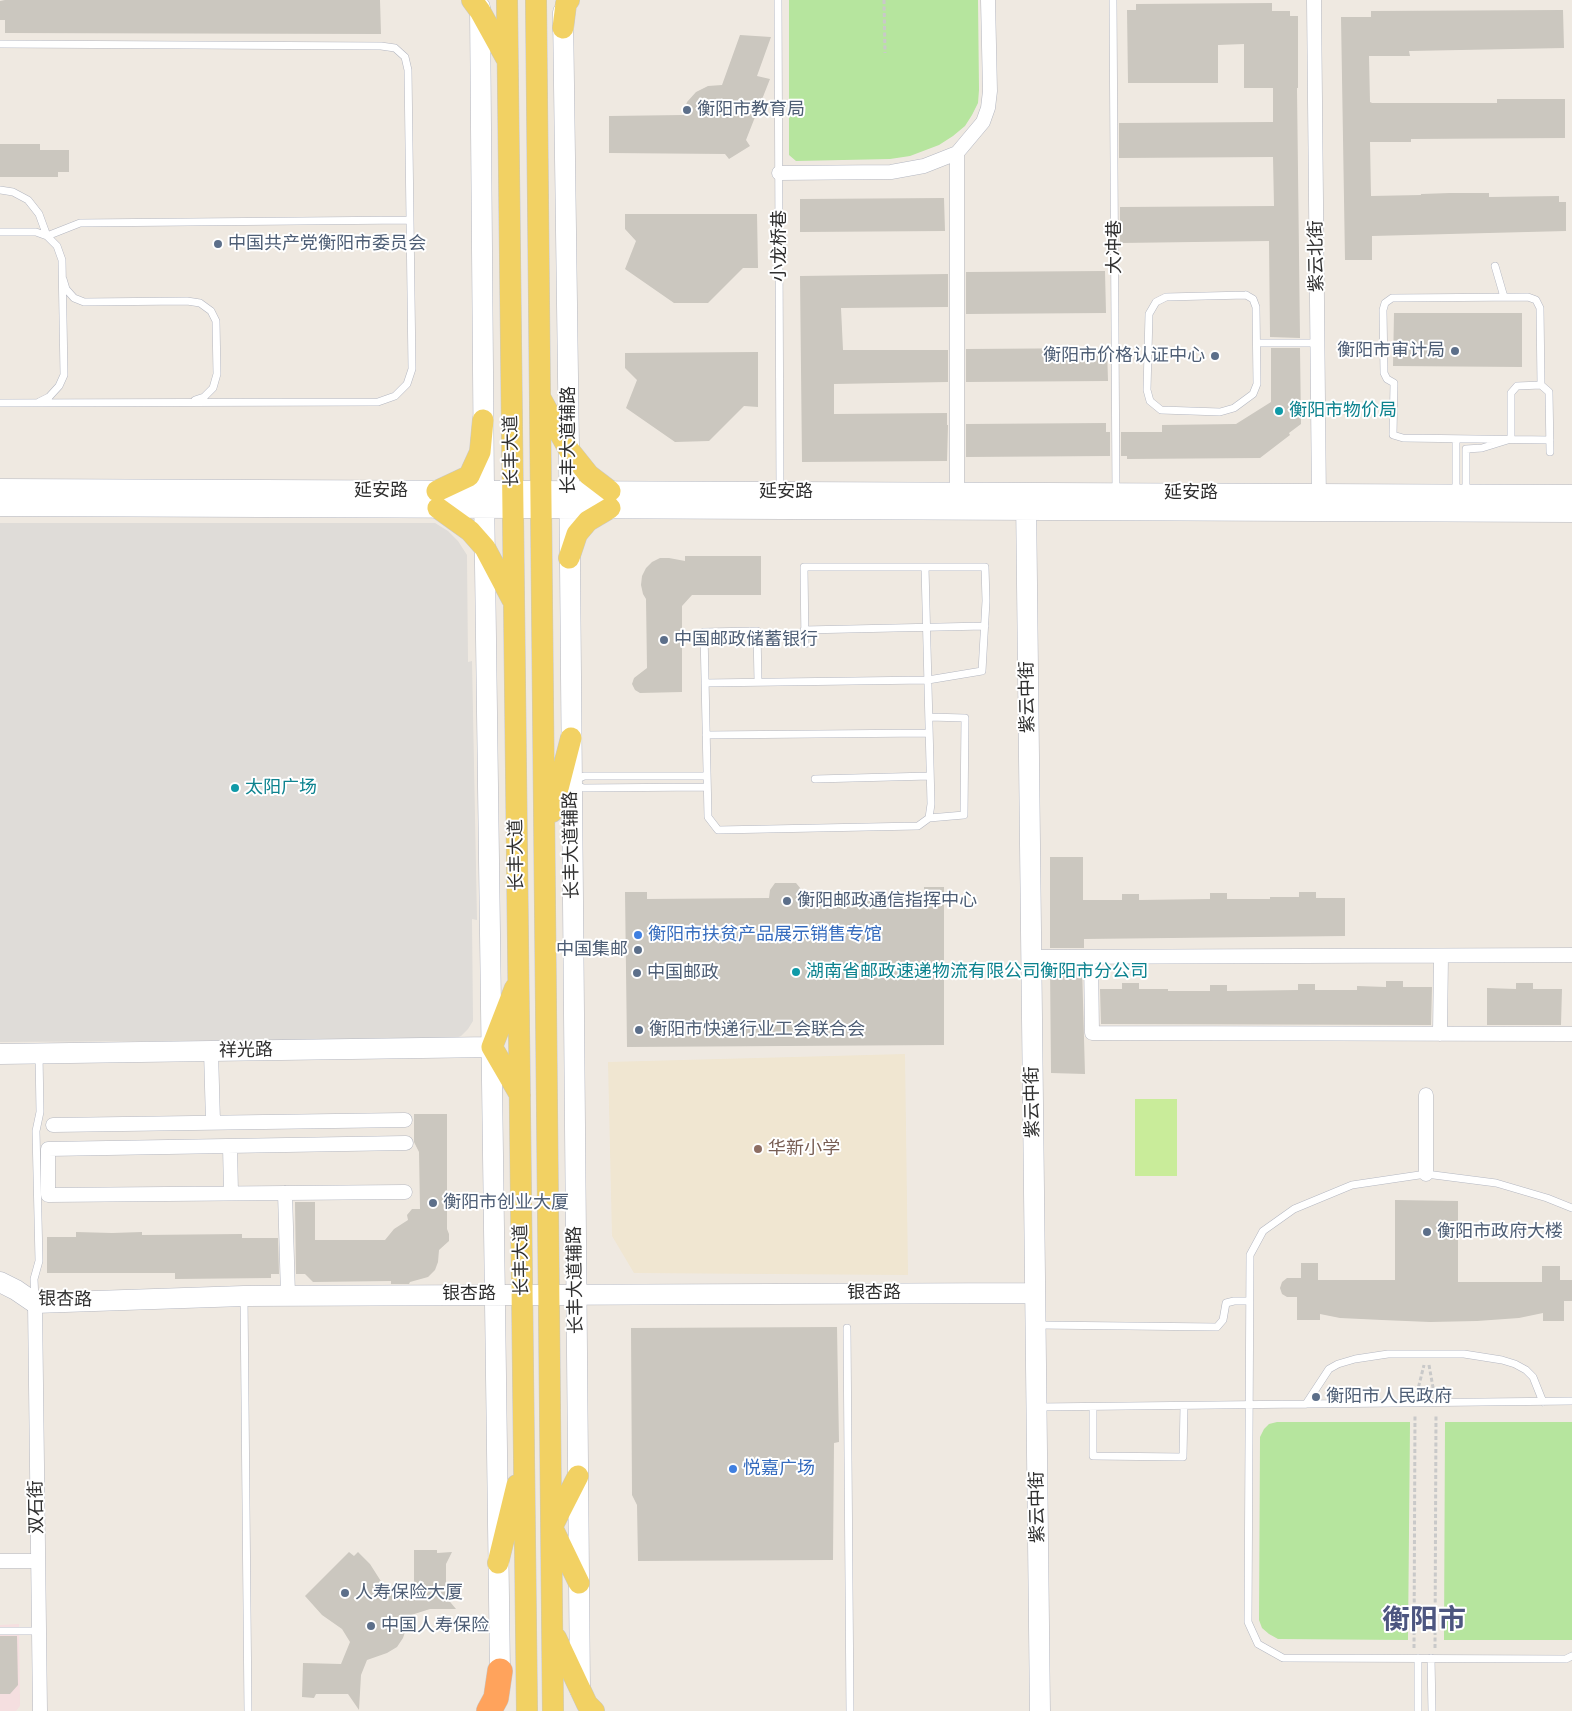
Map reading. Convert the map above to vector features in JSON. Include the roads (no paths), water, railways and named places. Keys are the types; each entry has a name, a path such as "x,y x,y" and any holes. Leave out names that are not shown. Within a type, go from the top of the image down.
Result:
{"highway":[{"path":"489,1711 496,1698 500,1671"}],"main road":[{"name":"长丰大道","path":"507,0 527,1711"},
{"name":"长丰大道","path":"536,0 541,500 558,782 545,838 553,1711"},
{"name":"长丰大道辅路","path":"563,0 571,738"},
{"path":"563,28 568,0"},
{"path":"477,4 507,60"},
{"path":"477,4 500,1671"},
{"path":"540,396 569,450 610,500 577,534 569,558"},
{"path":"483,420 480,452 469,476 438,499 485,548 514,603"},
{"name":"延安路","path":"0,489 438,499"},
{"name":"延安路","path":"610,500 780,492 957,492 1026,502 1116,493 1572,512"},
{"name":"延安路","path":"0,506 438,499 1319,502 1461,494 1572,495"},
{"name":"紫云中街","path":"1026,502 1040,1711"},
{"path":"516,782 558,782 571,738"},
{"name":"长丰大道辅路","path":"558,782 576,1294 580,1690"},
{"path":"492,1047 519,978"},
{"path":"492,1047 520,1096"},
{"name":"祥光路","path":"0,1054 492,1047"},
{"name":"银杏路","path":"0,1282 35,1302 288,1295 1035,1293"},
{"path":"498,1563 524,1454"},
{"path":"578,1476 552,1527 579,1583"},
{"path":"552,1632 587,1704 594,1711"}],"street":[{"path":"780,173 891,172 924,166 957,153 983,122 988,108 990,91 988,0"},
{"name":"紫云北街","path":"1314,0 1319,502"},
{"path":"957,153 957,492"},
{"path":"1440,1034 1441,956"},
{"path":"1031,957 1572,956"},
{"path":"1091,957 1092,1034 1572,1034"},
{"path":"211,1051 213,1122"},
{"path":"1426,1096 1426,1174"},
{"path":"53,1125 405,1120"},
{"path":"406,1143 48,1149 48,1195 406,1192"},
{"path":"230,1146 231,1193"},
{"path":"285,1193 288,1295"},
{"name":"双石街","path":"35,1302 40,1711"},
{"path":"0,1561 38,1561"}],"lane":[{"name":"小龙桥巷","path":"778,0 780,492"},
{"name":"大冲巷","path":"1114,0 1116,493"},
{"path":"0,44 381,46 395,48 405,57 408,70 412,369 407,384 395,396 378,402 0,403"},
{"path":"0,190 13,192 28,200 39,214 47,236 57,246 62,260 64,375 59,386 49,397 37,403"},
{"path":"0,232 36,232 47,236 80,223 410,220"},
{"path":"1495,266 1504,297"},
{"path":"63,279 66,289 74,298 84,302 187,300 200,303 211,311 216,322 217,374 213,388 204,397 190,402"},
{"path":"1246,295 1254,299 1257,343 1257,384 1254,394 1234,408 1220,412 1161,410 1150,402 1147,390 1149,314 1156,302 1166,296 1246,295"},
{"path":"1541,385 1540,308 1536,300 1528,297 1392,298 1385,303 1383,310 1384,373 1387,379 1394,383 1393,435 1403,438 1550,440"},
{"path":"1257,343 1318,343"},
{"path":"1511,439 1511,393 1517,386 1541,385 1549,392 1550,452"},
{"path":"1456,438 1461,494"},
{"path":"1461,494 1466,448 1482,448 1511,439"},
{"path":"705,683 928,680 982,672 986,567 804,567 805,644"},
{"path":"925,567 931,804 929,818"},
{"path":"804,630 985,626"},
{"path":"758,682 757,631 704,632 708,817 718,830 918,826 929,818 964,816 965,718 929,717"},
{"path":"706,735 929,733"},
{"path":"558,782 584,776 707,776"},
{"path":"815,779 930,776"},
{"path":"558,782 584,788 707,787"},
{"path":"35,1302 34,1279 39,1261 36,1131 40,1112 40,1054"},
{"path":"1572,1208 1548,1198 1496,1183 1426,1174 1352,1185 1294,1209 1263,1230 1250,1255 1248,1622 1258,1644 1283,1658 1566,1659 1572,1656"},
{"path":"244,1296 248,1711"},
{"path":"1035,1325 1217,1327 1223,1320 1226,1303 1249,1301"},
{"path":"847,1328 850,1711"},
{"path":"1306,1404 1329,1369 1355,1359 1388,1354 1464,1354 1514,1364 1526,1370 1533,1377 1543,1402"},
{"path":"1036,1407 1572,1401"},
{"path":"1093,1407 1093,1456 1183,1457 1184,1406"},
{"path":"0,1631 39,1631"},
{"path":"1416,1658 1418,1711"},
{"path":"1432,1711 1433,1658"}],"place":[{"name":"衡阳市教育局","path":"687,110"},
{"name":"中国共产党衡阳市委员会","path":"218,244"},
{"name":"衡阳市审计局","path":"1455,351"},
{"name":"衡阳市价格认证中心","path":"1215,356"},
{"name":"衡阳市物价局","path":"1279,411"},
{"name":"中国邮政储蓄银行","path":"664,640"},
{"name":"太阳广场","path":"235,788"},
{"name":"衡阳邮政通信指挥中心","path":"787,901"},
{"name":"衡阳市扶贫产品展示销售专馆","path":"638,935"},
{"name":"中国集邮","path":"638,950"},
{"name":"湖南省邮政速递物流有限公司衡阳市分公司","path":"796,972"},
{"name":"中国邮政","path":"637,973"},
{"name":"衡阳市快递行业工会联合会","path":"639,1030"},
{"name":"华新小学","path":"758,1149"},
{"name":"衡阳市创业大厦","path":"433,1203"},
{"name":"衡阳市政府大楼","path":"1427,1232"},
{"name":"衡阳市人民政府","path":"1316,1397"},
{"name":"悦嘉广场","path":"733,1469"},
{"name":"人寿保险大厦","path":"345,1593"},
{"name":"中国人寿保险","path":"371,1626"}],"district":[{"name":"衡阳市","path":"1424,1622"}]}
